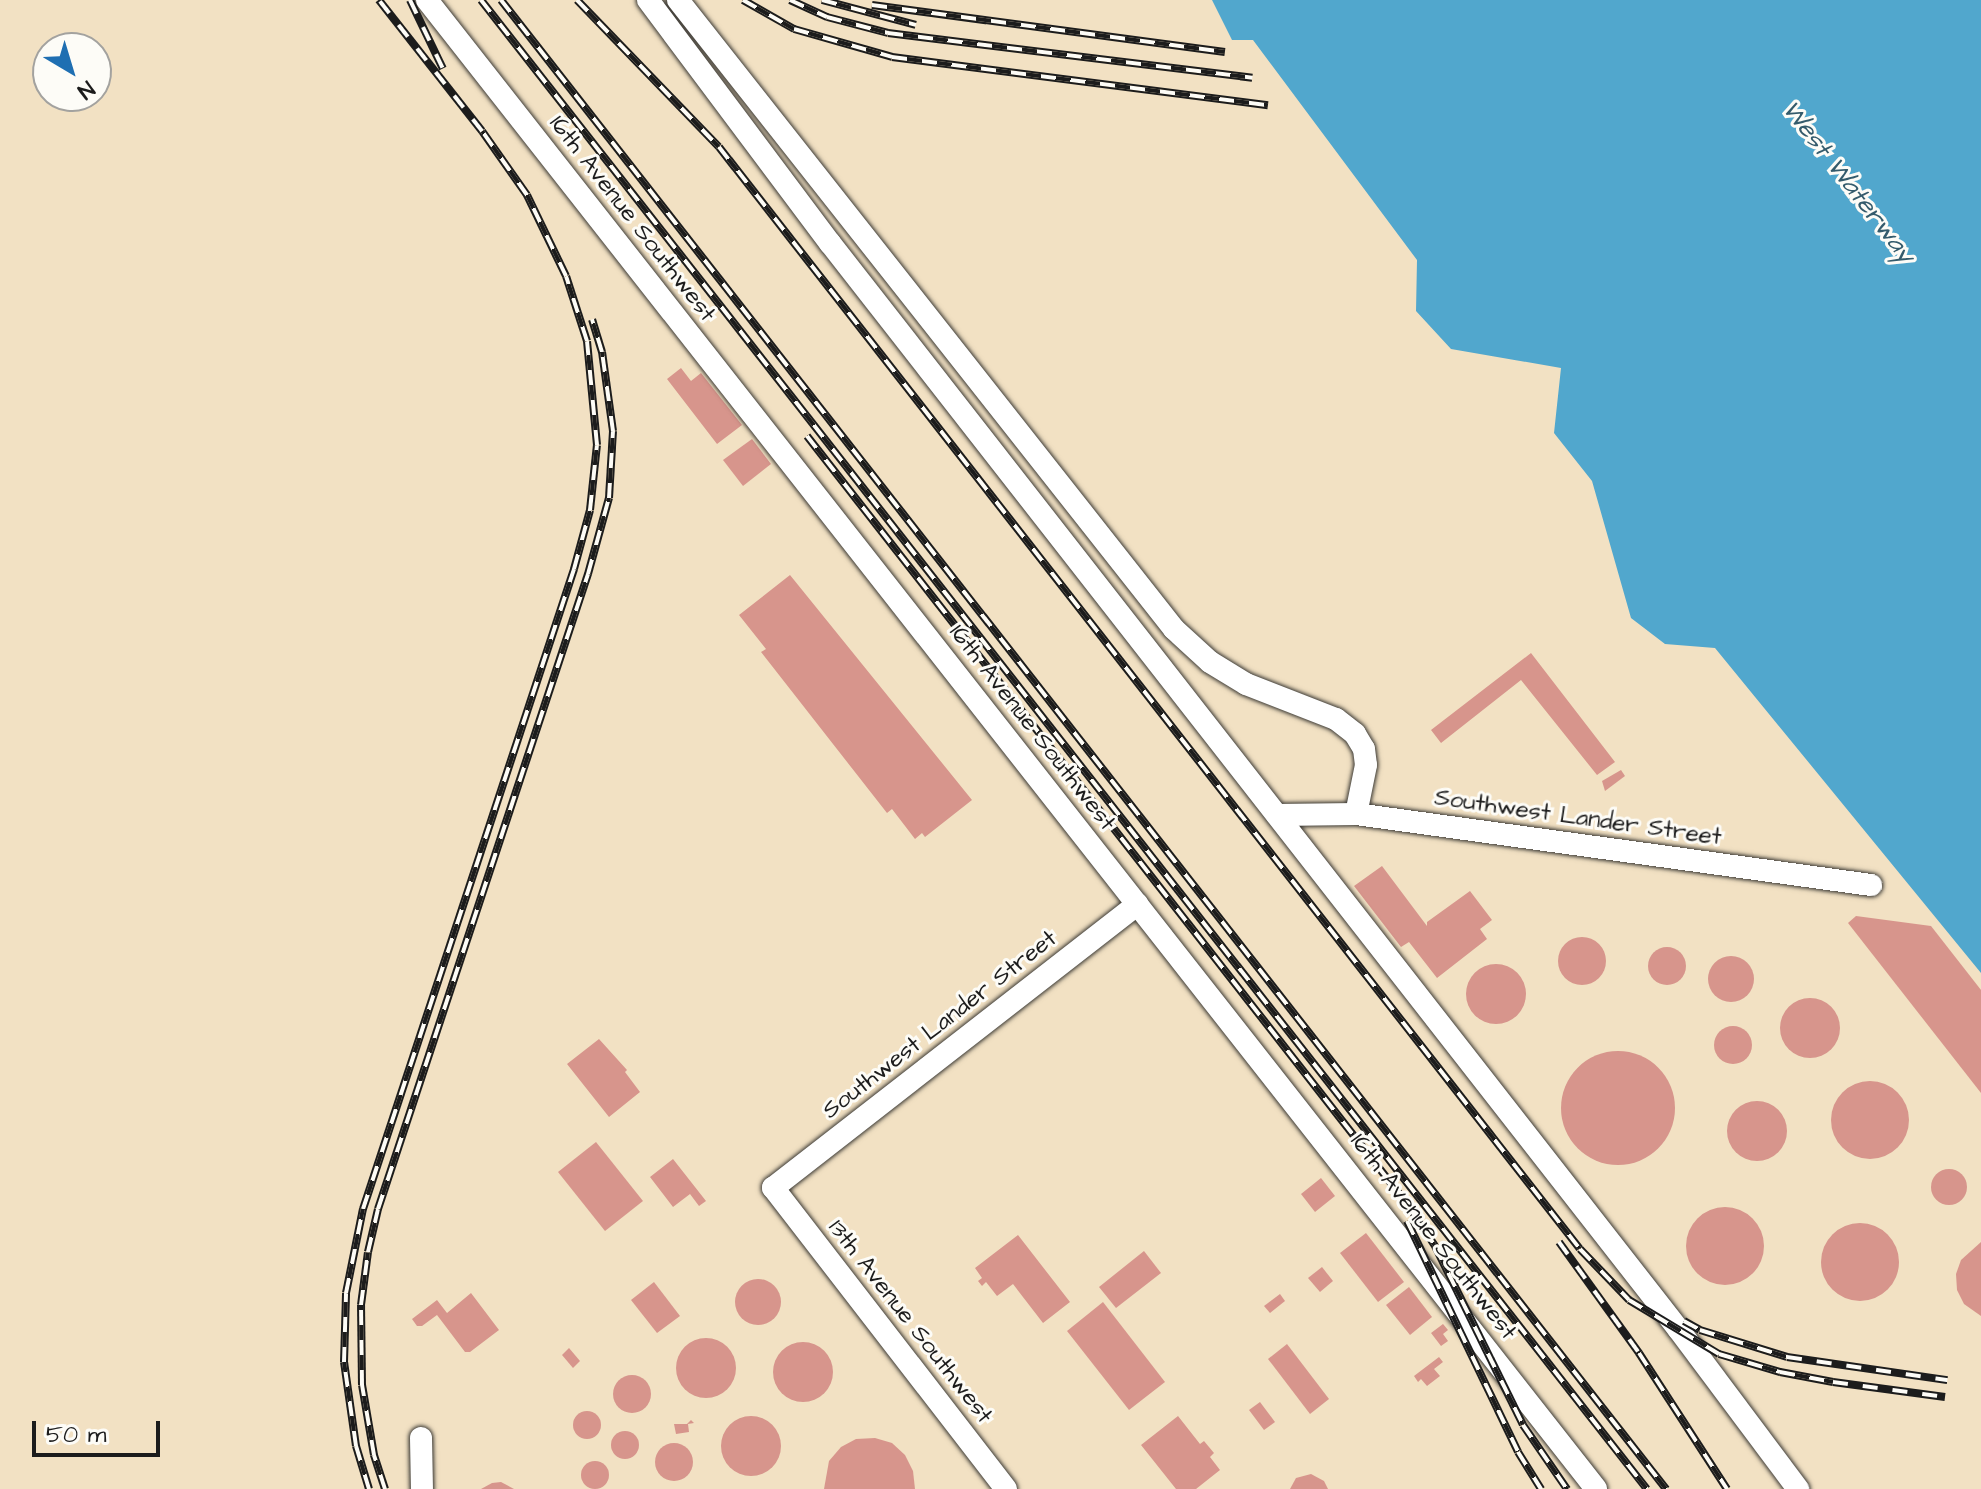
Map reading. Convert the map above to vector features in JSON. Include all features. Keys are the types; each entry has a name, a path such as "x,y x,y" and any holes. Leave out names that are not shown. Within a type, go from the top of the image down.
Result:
{"street":[{"name":"16th Avenue Southwest","path":"427,0 1596,1489"},
{"path":"648,0 830,243 1679,1330 1798,1489"},
{"path":"678,0 1174,629 1210,662 1246,684 1336,719 1355,734 1364,749 1366,765 1356,814"},
{"name":"Southwest Lander Street","path":"1277,815 1356,814 1871,885"},
{"name":"Southwest Lander Street","path":"773,1188 1138,904"},
{"name":"13th Avenue Southwest","path":"773,1188 1006,1489"},
{"path":"421,1438 422,1489"}],"water":[{"name":"West Waterway","path":"1212,0 1981,0 1981,973 1715,648 1665,644 1631,618 1592,481 1554,433 1561,368 1451,349 1416,311 1417,260 1253,40 1232,40"}],"building":[{"path":"681,368 691,381 701,373 742,425 717,444 667,379"},
{"path":"752,439 771,464 743,486 723,460"},
{"path":"790,575 972,800 925,837 922,833 915,839 892,809 887,813 761,652 766,649 739,615"},
{"path":"1531,653 1615,762 1597,775 1521,680 1441,743 1431,730"},
{"path":"1621,770 1625,776 1605,791 1602,781"},
{"path":"1382,866 1427,926 1427,922 1470,891 1492,920 1480,929 1487,939 1437,978 1409,942 1401,947 1354,886"},
{"path":"1856,916 1931,926 1981,990 1981,1093 1848,923"},
{"path":"1582,937 1599,944 1606,961 1599,978 1582,985 1565,978 1558,961 1565,944"},
{"path":"1667,947 1680,953 1686,966 1680,979 1667,985 1654,979 1648,966 1654,953"},
{"path":"1731,956 1748,962 1754,979 1748,996 1731,1002 1714,996 1708,979 1714,962"},
{"path":"1496,964 1507,966 1517,973 1524,983 1524,1005 1517,1015 1507,1022 1496,1024 1485,1022 1475,1015 1468,1005 1466,994 1468,983 1475,973 1485,966"},
{"path":"1810,998 1822,1000 1831,1007 1838,1016 1838,1040 1831,1049 1822,1056 1810,1058 1798,1056 1789,1049 1782,1040 1780,1028 1782,1016 1789,1007 1798,1000"},
{"path":"1733,1026 1746,1032 1752,1045 1746,1058 1733,1064 1720,1058 1714,1045 1720,1032"},
{"path":"599,1039 627,1070 625,1072 640,1092 609,1117 567,1064"},
{"path":"1618,1051 1650,1060 1666,1076 1675,1108 1666,1140 1650,1156 1618,1165 1586,1156 1570,1140 1561,1108 1570,1076 1586,1060"},
{"path":"1870,1081 1885,1084 1897,1093 1906,1105 1909,1120 1906,1135 1897,1147 1885,1156 1870,1159 1855,1156 1843,1147 1834,1135 1831,1120 1834,1105 1843,1093 1855,1084"},
{"path":"1757,1101 1769,1103 1778,1110 1785,1119 1785,1143 1778,1152 1769,1159 1757,1161 1745,1159 1736,1152 1729,1143 1727,1131 1729,1119 1736,1110 1745,1103"},
{"path":"596,1142 643,1201 605,1231 558,1172"},
{"path":"673,1159 706,1201 699,1206 690,1194 673,1207 650,1177"},
{"path":"1949,1169 1962,1174 1967,1187 1962,1200 1949,1205 1936,1200 1931,1187 1936,1174"},
{"path":"1321,1178 1335,1196 1315,1212 1301,1194"},
{"path":"1717,1207 1733,1207 1747,1213 1758,1224 1764,1246 1758,1268 1747,1279 1733,1285 1717,1285 1703,1279 1692,1268 1686,1254 1686,1238 1692,1224 1703,1213"},
{"path":"1852,1223 1868,1223 1882,1229 1893,1240 1899,1262 1893,1284 1882,1295 1868,1301 1852,1301 1838,1295 1827,1284 1821,1270 1821,1254 1827,1240 1838,1229"},
{"path":"1366,1233 1404,1282 1378,1302 1340,1253"},
{"path":"1018,1235 1070,1302 1043,1323 1013,1284 997,1296 986,1282 982,1286 978,1281 982,1278 975,1268"},
{"path":"1981,1242 1981,1316 1964,1304 1957,1290 1956,1274 1961,1260"},
{"path":"1144,1251 1161,1273 1116,1308 1099,1287"},
{"path":"1322,1267 1333,1281 1320,1292 1308,1278"},
{"path":"758,1279 774,1286 781,1302 774,1318 758,1325 742,1318 735,1302 742,1286"},
{"path":"654,1282 680,1316 657,1333 631,1300"},
{"path":"1409,1287 1432,1317 1410,1335 1386,1305"},
{"path":"471,1293 499,1330 470,1352 465,1352 437,1315 422,1326 417,1326 412,1319 437,1300 447,1313"},
{"path":"1280,1294 1285,1301 1270,1313 1264,1306"},
{"path":"1103,1302 1165,1382 1129,1410 1067,1331"},
{"path":"1443,1324 1448,1330 1443,1334 1448,1341 1441,1346 1431,1333"},
{"path":"706,1338 717,1340 727,1347 734,1357 734,1379 727,1389 717,1396 706,1398 695,1396 685,1389 678,1379 676,1368 678,1357 685,1347 695,1340"},
{"path":"803,1342 814,1344 824,1351 831,1361 831,1383 824,1393 814,1400 803,1402 792,1400 782,1393 775,1383 773,1372 775,1361 782,1351 792,1344"},
{"path":"1287,1344 1329,1399 1310,1414 1268,1359"},
{"path":"569,1348 580,1361 573,1368 562,1355"},
{"path":"1439,1357 1443,1362 1434,1369 1440,1376 1427,1386 1421,1379 1418,1382 1414,1376"},
{"path":"632,1375 645,1381 651,1394 645,1407 632,1413 619,1407 613,1394 619,1381"},
{"path":"1260,1402 1275,1422 1264,1430 1249,1410"},
{"path":"587,1411 597,1415 601,1425 597,1435 587,1439 577,1435 573,1425 577,1415"},
{"path":"751,1416 762,1418 772,1425 779,1435 779,1457 772,1467 762,1474 751,1476 740,1474 730,1467 723,1457 721,1446 723,1435 730,1425 740,1418"},
{"path":"1178,1416 1200,1444 1204,1441 1214,1453 1210,1457 1220,1470 1196,1489 1176,1489 1141,1445"},
{"path":"691,1420 694,1423 688,1424 689,1432 676,1434 674,1424 687,1424"},
{"path":"625,1431 635,1435 639,1445 635,1455 625,1459 615,1455 611,1445 615,1435"},
{"path":"875,1438 892,1443 905,1455 913,1471 915,1489 824,1489 829,1461 841,1447 856,1439"},
{"path":"674,1443 687,1449 693,1462 687,1475 674,1481 661,1475 655,1462 661,1449"},
{"path":"595,1461 605,1465 609,1475 605,1485 595,1489 585,1485 581,1475 585,1465"},
{"path":"1311,1474 1324,1481 1328,1489 1290,1489 1296,1478"},
{"path":"501,1482 514,1489 481,1489 492,1483"}],"railway":[{"path":"369,1489 356,1446 344,1362 346,1293 363,1209 574,569 590,510 597,445 587,341 566,276 527,195 482,131 379,0"},
{"path":"410,0 443,69"},
{"path":"481,0 1647,1489"},
{"path":"501,0 1666,1489"},
{"path":"577,0 719,147 1580,1249 1629,1300 1719,1354 1780,1372 1945,1397"},
{"path":"743,0 794,29 892,57 1268,105"},
{"path":"790,0 827,17 888,33 1252,78"},
{"path":"822,0 916,25"},
{"path":"872,5 1225,52"},
{"path":"385,1489 374,1455 362,1385 361,1305 368,1252 378,1209 588,574 609,498 613,431 602,352 592,320"},
{"path":"807,436 1408,1205 1435,1246 1523,1425 1567,1489"},
{"path":"1407,1221 1518,1452 1541,1489"},
{"path":"1559,1242 1639,1353 1727,1489"},
{"path":"1684,1321 1700,1330 1787,1357 1947,1380"}]}
